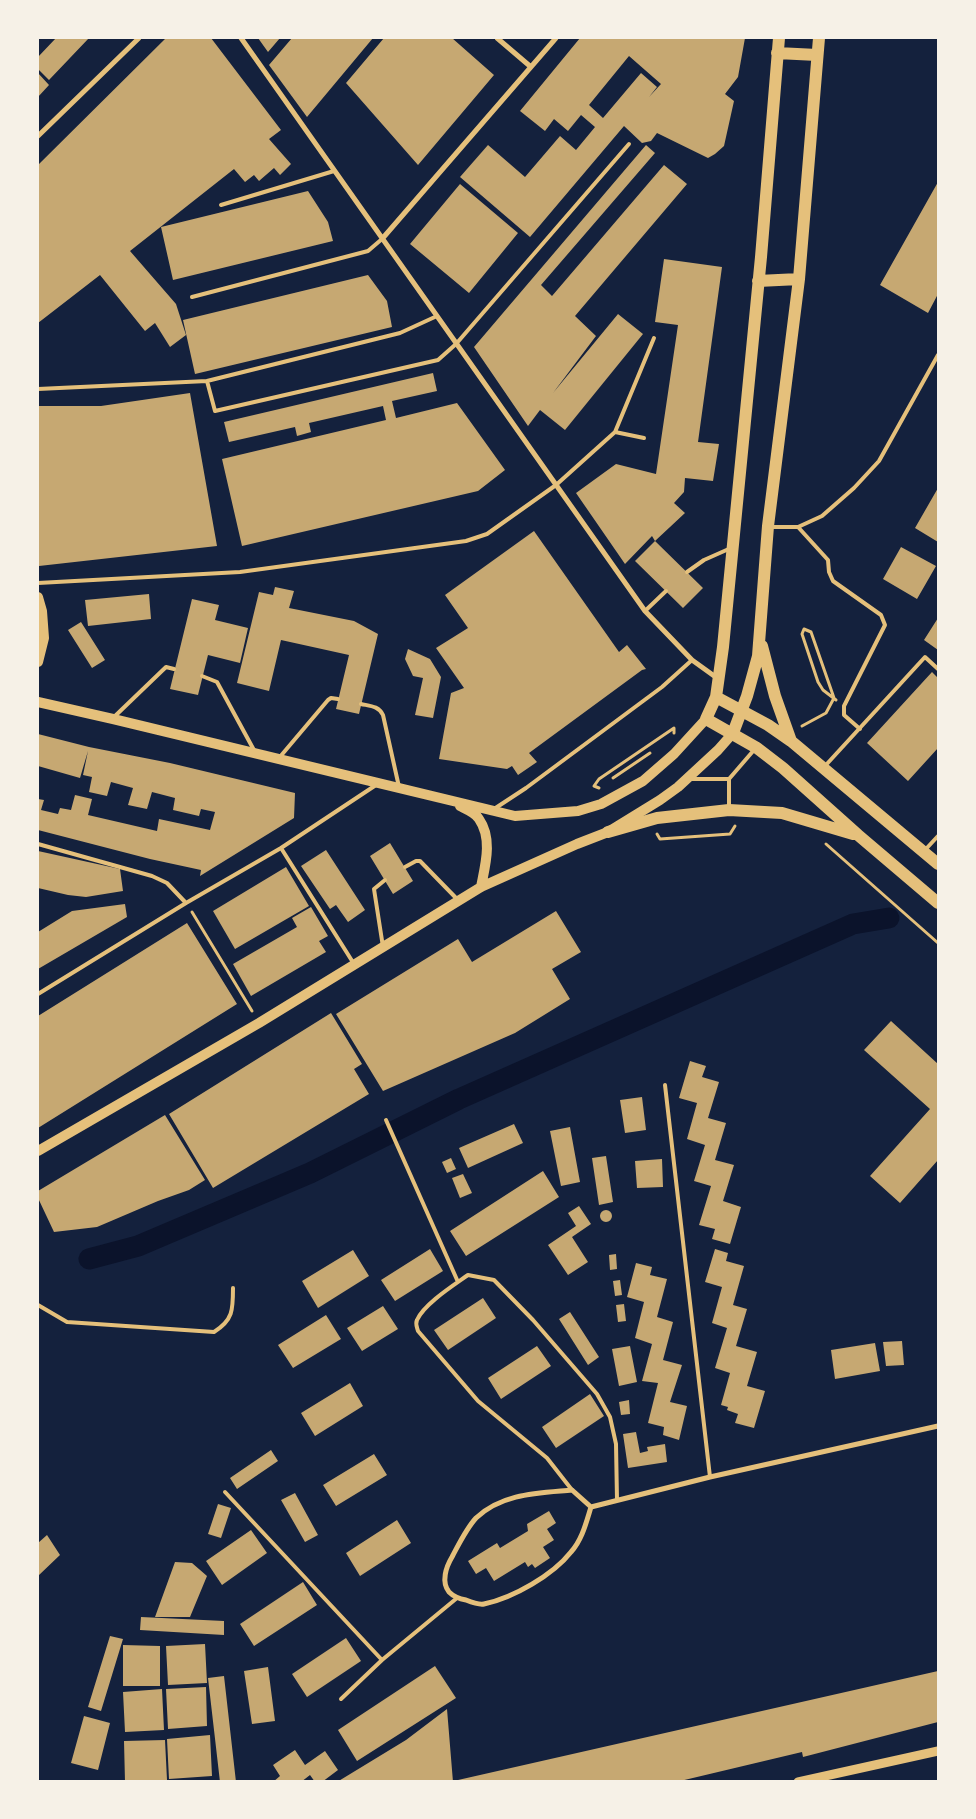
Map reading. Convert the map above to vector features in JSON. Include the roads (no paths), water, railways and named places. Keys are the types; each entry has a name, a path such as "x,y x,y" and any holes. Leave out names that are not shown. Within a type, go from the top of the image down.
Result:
{"main road":[{"path":"38,702 515,816 578,811 601,804 643,781 674,754 706,719 716,697 720,680 779,38"},
{"path":"608,832 678,787 684,779 718,750 733,733 758,656 768,526 799,278 819,38"},
{"path":"777,53 817,56"},
{"path":"758,281 799,278"},
{"path":"38,596 42,611 44,638 38,662"},
{"path":"760,634 775,696 791,741"},
{"path":"716,697 768,725 791,741 938,864"},
{"path":"706,719 757,748 783,768 938,904"},
{"path":"455,802 479,818 486,834 486,864 480,887"},
{"path":"38,1151 259,1023 480,887 608,832 657,818 729,810 782,813 858,835"}],"street":[{"path":"38,136 139,38"},
{"path":"241,38 645,611 692,660 720,680"},
{"path":"496,38 531,67"},
{"path":"382,239 556,38"},
{"path":"591,1508 710,1477 938,1426"},
{"path":"572,1490 591,1508 579,1542 571,1553 552,1570 515,1594 482,1604 457,1598 449,1592 445,1584 447,1566 462,1538 476,1518 493,1506 515,1496 572,1490"},
{"path":"798,1782 938,1751"}],"lane":[{"path":"207,381 216,411 438,360 456,344 629,144"},
{"path":"221,205 334,170"},
{"path":"192,297 368,251 382,239"},
{"path":"38,389 207,381 400,333 437,316"},
{"path":"38,583 240,572 466,541 487,534 556,485 615,432 654,338"},
{"path":"768,526 798,527 822,516 854,488 879,461 938,355"},
{"path":"615,432 644,438"},
{"path":"798,527 828,560 829,572 833,582 881,614 885,625 844,706 844,715 860,728"},
{"path":"687,572 704,560 733,547"},
{"path":"645,611 666,591"},
{"path":"824,768 925,657 938,669"},
{"path":"492,811 662,687 692,660"},
{"path":"113,719 166,667 174,669"},
{"path":"202,676 217,682 257,754"},
{"path":"278,760 328,700 331,698 338,699"},
{"path":"361,704 377,708 381,711 400,789"},
{"path":"729,810 729,779 757,748"},
{"path":"684,779 729,779"},
{"path":"38,994 186,903 281,848 378,784"},
{"path":"924,852 938,836"},
{"path":"38,844 152,876 166,883 186,903"},
{"path":"281,848 354,964"},
{"path":"405,867 420,861 458,901"},
{"path":"383,947 374,889 385,880"},
{"path":"666,1085 710,1477"},
{"path":"386,1120 458,1282"},
{"path":"572,1490 547,1458 478,1401 418,1331 417,1320 426,1308 468,1275 494,1280 533,1320 597,1394 610,1417 616,1444 617,1500"},
{"path":"38,1305 67,1322 214,1332 226,1324 233,1306 233,1288"},
{"path":"225,1492 382,1660"},
{"path":"341,1699 382,1660 457,1598"}],"waterway":[{"path":"89,1259 138,1246 310,1173 459,1099 853,924 889,918"}]}
